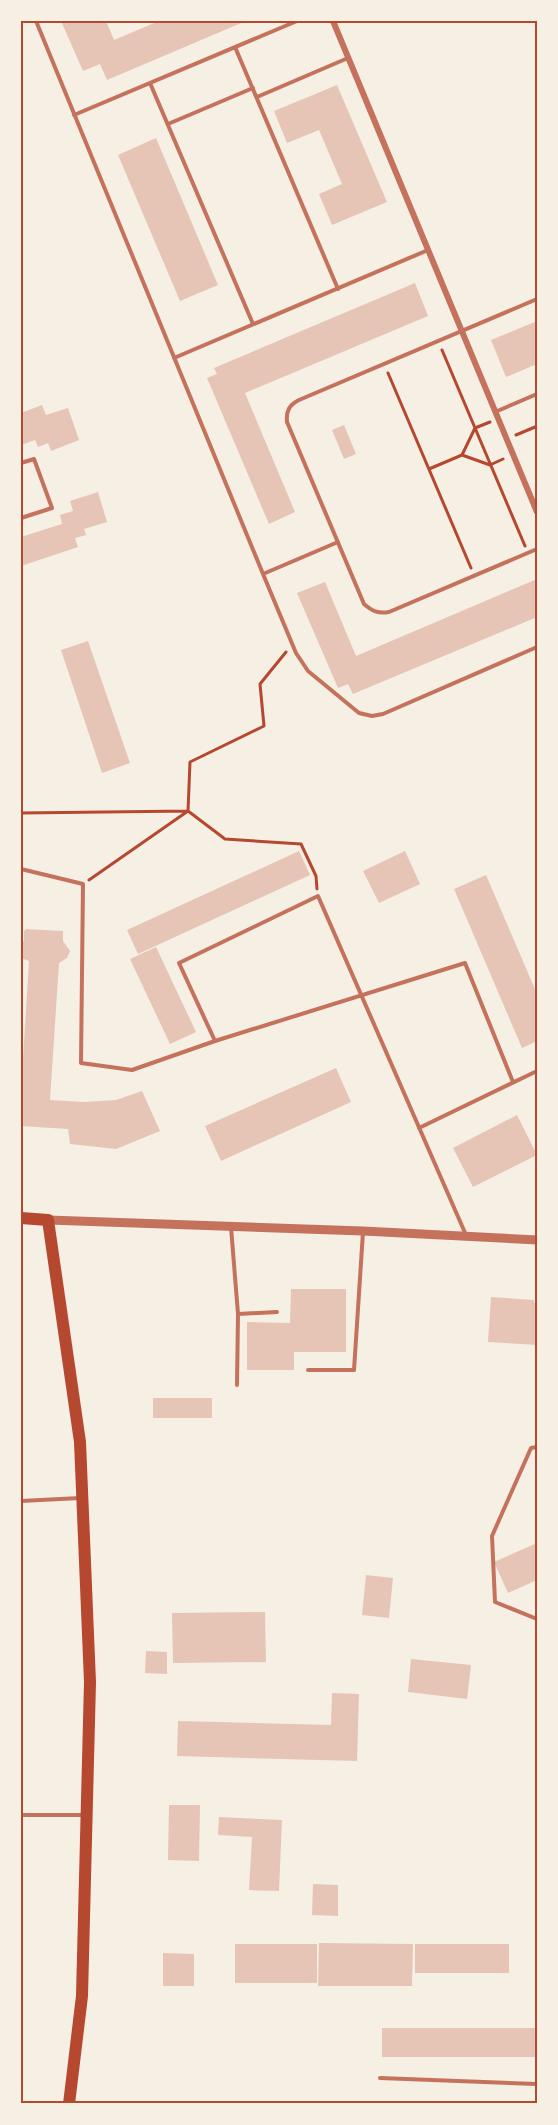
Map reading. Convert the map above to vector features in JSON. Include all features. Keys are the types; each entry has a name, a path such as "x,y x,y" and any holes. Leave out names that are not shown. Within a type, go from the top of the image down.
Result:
{"main road":[{"path":"21,1218 48,1220 80,1442 90,1682 82,1996 69,2104"}],"street":[{"path":"333,21 537,512"},
{"path":"48,1220 363,1231 537,1240"}],"lane":[{"path":"36,21 292,644 308,671 358,713 372,716 383,714 537,647"},
{"path":"74,115 297,21"},
{"path":"235,47 338,288"},
{"path":"256,97 348,58"},
{"path":"150,83 253,324"},
{"path":"168,124 253,88"},
{"path":"174,358 428,250"},
{"path":"537,299 299,400 292,404 286,414 287,422 364,604 376,612 389,612 537,549"},
{"path":"497,415 537,394"},
{"path":"21,463 34,459 52,508 21,518"},
{"path":"263,574 338,542"},
{"path":"21,869 83,884 81,1063 132,1070 215,1041 465,963 513,1082"},
{"path":"215,1041 179,963 318,896 466,1236"},
{"path":"419,1128 537,1071"},
{"path":"231,1226 238,1314 237,1385"},
{"path":"308,1370 354,1370 363,1231"},
{"path":"238,1314 277,1312"},
{"path":"537,1447 531,1448 492,1536 495,1602 537,1619"},
{"path":"21,1502 82,1497"},
{"path":"21,1815 87,1815"},
{"path":"380,2078 537,2084"}],"path":[{"path":"438,341 528,553"},
{"path":"385,364 474,575"},
{"path":"429,469 462,455 475,428 497,415"},
{"path":"506,439 536,428"},
{"path":"462,455 490,465 513,455"},
{"path":"188,811 190,762 264,726 260,684 292,644"},
{"path":"83,884 188,811"},
{"path":"21,813 188,811 225,839 302,844 316,876 318,896"}],"building":[{"path":"61,21 106,21 114,40 159,21 246,21 107,80 100,64 83,71"},
{"path":"337,85 387,202 332,225 319,194 342,184 319,130 287,143 274,111"},
{"path":"156,138 218,285 180,301 118,155"},
{"path":"415,283 428,316 245,393 295,512 269,524 207,378 217,374 214,368"},
{"path":"537,321 537,364 506,377 491,340"},
{"path":"42,405 46,415 68,408 79,440 51,451 48,443 38,447 35,440 21,445 21,413"},
{"path":"344,425 356,454 344,459 332,430"},
{"path":"98,492 107,522 84,529 86,535 75,538 78,547 21,566 21,537 62,524 60,515 73,511 70,501"},
{"path":"537,579 537,617 353,694 348,684 338,688 297,593 325,582 356,656"},
{"path":"88,641 130,763 102,773 61,650"},
{"path":"299,851 310,875 138,954 127,930"},
{"path":"405,851 420,884 379,903 363,871"},
{"path":"486,875 537,994 537,1041 522,1048 454,889"},
{"path":"26,929 63,931 63,941 70,951 67,958 59,963 50,1100 83,1102 116,1100 142,1091 160,1131 116,1149 70,1144 68,1129 21,1126 29,961 21,958 21,943 24,941"},
{"path":"156,947 196,1032 170,1044 130,959"},
{"path":"336,1068 351,1102 221,1161 205,1126"},
{"path":"517,1115 537,1155 473,1187 453,1148"},
{"path":"291,1289 346,1289 346,1352 294,1352 294,1370 247,1370 247,1322 290,1323"},
{"path":"491,1297 534,1300 534,1303 537,1303 537,1345 488,1342"},
{"path":"153,1398 212,1398 212,1418 153,1418"},
{"path":"537,1543 537,1580 508,1593 494,1562"},
{"path":"366,1575 393,1578 389,1618 362,1615"},
{"path":"265,1612 266,1662 173,1663 172,1613"},
{"path":"146,1651 167,1652 167,1674 145,1673"},
{"path":"411,1659 471,1665 467,1699 408,1692"},
{"path":"332,1693 359,1694 357,1761 177,1756 178,1721 331,1725"},
{"path":"169,1805 200,1805 199,1861 168,1860"},
{"path":"219,1817 282,1820 279,1891 249,1890 252,1837 218,1835"},
{"path":"313,1884 338,1885 338,1916 312,1915"},
{"path":"319,1943 413,1944 412,1986 318,1986"},
{"path":"235,1944 317,1944 317,1983 235,1983"},
{"path":"415,1944 509,1944 509,1973 415,1973"},
{"path":"163,1953 194,1954 194,1986 163,1986"},
{"path":"382,2028 537,2028 537,2057 382,2057"}]}
